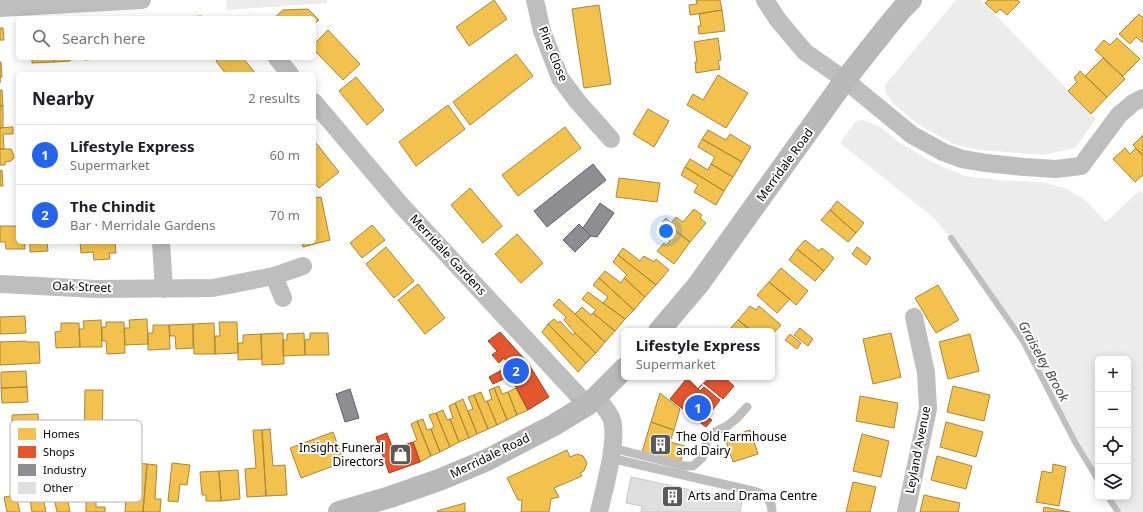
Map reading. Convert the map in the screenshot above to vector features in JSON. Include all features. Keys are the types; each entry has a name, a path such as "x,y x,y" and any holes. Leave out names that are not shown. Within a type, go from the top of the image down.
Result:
{"street":[{"path":"0,8 141,0"},
{"name":"Pine Close","path":"535,0 542,31 560,78 578,102 611,139"},
{"path":"765,0 778,20 806,52 845,80 912,135 943,152 962,159 986,163 1056,169 1081,166 1118,115 1133,103 1143,98"},
{"name":"Merridale Road","path":"662,328 698,286 845,80 902,9 911,0"},
{"path":"279,60 288,72"},
{"name":"Merridale Gardens","path":"316,104 401,205 591,401 608,411 614,432 599,512"},
{"path":"161,244 164,289"},
{"name":"Oak Street","path":"0,284 95,289 213,288 274,276 303,266"},
{"path":"274,276 283,298"},
{"name":"Leyland Avenue","path":"906,512 928,409 926,373 914,317"},
{"name":"Merridale Road","path":"339,512 390,497 439,480 487,460 554,425 591,401 621,372"}],"lane":[{"path":"611,453 678,465 694,466 702,458 707,439 715,432 727,426 747,407"},
{"path":"611,453 757,492 767,497 770,501 772,512"}],"shaded area":[{"path":"226,0 327,0 327,3 227,10"},
{"path":"956,0 981,0 1096,119 1075,148 1044,155 979,150 954,144 919,125 894,104 886,93 885,85"},
{"path":"863,120 880,127 900,143 932,162 965,176 999,180 1041,182 1065,188 1084,199 1106,222 1140,190 1143,194 1143,512 1118,512 1110,500 1131,500 1131,356 1095,356 1095,475 1075,442 1023,341 951,238 934,218 840,143 856,121"}],"building: Homes":[{"path":"494,0 507,19 469,46 456,27"},
{"path":"696,0 720,0 722,10 690,15 689,5 697,4"},
{"path":"988,0 1017,0 1020,2 1007,15 1000,9 996,13 985,3"},
{"path":"599,5 611,84 584,88 572,9"},
{"path":"308,9 315,16 276,16 283,10"},
{"path":"722,10 725,31 699,34 698,26 701,26 699,14"},
{"path":"1139,14 1143,18 1143,43 1136,37 1130,44 1119,34"},
{"path":"0,28 3,28 4,40 0,40"},
{"path":"328,30 360,64 343,80 316,52 316,42"},
{"path":"718,38 721,60 718,61 720,69 696,73 695,62 697,62 694,42"},
{"path":"1117,38 1140,59 1123,76 1095,50 1104,40 1110,45"},
{"path":"516,54 533,76 470,125 453,102"},
{"path":"1103,58 1125,79 1107,97 1085,76"},
{"path":"32,60 54,60 54,62 32,63"},
{"path":"54,60 70,60 70,61 54,62"},
{"path":"245,60 254,72 224,72 216,61"},
{"path":"1,62 2,77 0,77"},
{"path":"1080,71 1107,97 1091,114 1068,91 1077,82 1074,78"},
{"path":"718,75 748,93 726,128 687,105 693,94 703,100"},
{"path":"356,77 384,110 367,125 339,91"},
{"path":"0,90 2,90 3,106 0,106"},
{"path":"448,105 465,129 416,166 399,142"},
{"path":"0,106 3,106 3,127 0,128"},
{"path":"648,109 669,121 654,147 633,134"},
{"path":"13,127 13,134 3,134 4,149 0,149 0,128"},
{"path":"565,127 581,148 518,196 502,175"},
{"path":"708,130 726,140 730,134 751,147 742,162 702,139"},
{"path":"1143,135 1143,156 1133,145"},
{"path":"702,139 742,162 733,177 711,164 715,157 698,147"},
{"path":"316,143 339,172 319,188 316,184"},
{"path":"1125,148 1130,154 1136,148 1143,156 1143,175 1135,182 1113,159"},
{"path":"0,149 11,149 13,153 14,158 11,161 5,162 5,165 0,165"},
{"path":"690,159 708,170 711,164 733,177 724,191 685,167"},
{"path":"685,167 724,191 716,205 694,192 698,185 681,175"},
{"path":"2,170 3,186 0,186 0,171"},
{"path":"619,178 660,183 657,202 616,197"},
{"path":"470,188 502,226 483,243 451,205"},
{"path":"321,197 330,240 316,244 316,198"},
{"path":"837,201 864,223 856,233 830,210"},
{"path":"694,209 702,215 700,218 706,223 690,242 663,221 666,218 671,223 676,217 683,222"},
{"path":"830,210 856,233 848,242 821,220"},
{"path":"663,221 690,242 674,264 657,251 664,243 666,245 670,241 656,230"},
{"path":"372,225 385,240 362,258 350,243"},
{"path":"0,226 16,226 16,244 25,244 25,249 6,249 5,242 0,242"},
{"path":"517,234 543,263 521,283 495,254"},
{"path":"805,240 819,251 822,248 834,258 824,271 797,249"},
{"path":"30,244 47,244 48,251 30,252"},
{"path":"80,244 115,244 116,253 109,253 110,259 94,260 93,252 81,253"},
{"path":"302,244 315,244 303,247"},
{"path":"386,247 414,281 394,298 366,264"},
{"path":"857,247 871,258 866,265 852,254"},
{"path":"623,248 640,261 644,256 654,262 656,259 669,270 656,285 618,255"},
{"path":"797,249 824,271 815,281 789,260"},
{"path":"618,255 656,285 645,297 624,278 627,275 613,262"},
{"path":"781,268 808,291 796,305 769,282"},
{"path":"605,271 621,283 624,278 645,297 634,310 599,278"},
{"path":"599,278 634,310 625,319 603,303 608,297 593,285"},
{"path":"769,282 790,299 777,313 757,295"},
{"path":"418,284 445,318 425,334 398,300"},
{"path":"938,285 959,320 936,333 915,298"},
{"path":"588,292 625,319 615,331 593,313 596,310 582,299"},
{"path":"559,299 605,342 596,353 575,333 564,320 566,317 553,305"},
{"path":"750,306 756,310 759,306 781,325 775,332 775,328 748,328 738,320"},
{"path":"582,307 591,315 593,313 615,331 605,342 575,314"},
{"path":"25,316 26,333 0,334 0,317"},
{"path":"147,319 148,344 125,345 124,328 130,328 129,320"},
{"path":"554,319 558,323 560,321 573,335 575,333 596,353 586,363 548,324"},
{"path":"101,320 102,347 80,347 79,329 84,329 83,321"},
{"path":"738,320 748,328 731,328"},
{"path":"106,322 124,322 125,353 107,354 106,341 102,341 102,327 106,327"},
{"path":"219,322 237,322 238,353 215,354 215,336 220,336"},
{"path":"61,323 79,323 80,347 56,348 55,332 61,331"},
{"path":"214,323 215,354 194,354 193,324"},
{"path":"193,324 193,348 176,349 175,336 170,336 169,325"},
{"path":"548,324 586,363 578,372 542,332"},
{"path":"153,325 169,325 170,349 148,350 148,333 153,333"},
{"path":"800,328 813,339 808,346 794,335"},
{"path":"283,333 284,364 262,365 261,334"},
{"path":"304,333 305,355 283,356 283,340 287,340 287,334"},
{"path":"310,333 328,333 329,355 305,355 305,340 310,339"},
{"path":"891,333 901,377 873,384 863,339"},
{"path":"261,334 262,359 238,360 238,343 243,343 243,335"},
{"path":"790,334 801,343 797,349 785,340"},
{"path":"970,334 979,371 948,379 939,342"},
{"path":"0,342 39,342 40,363 0,365"},
{"path":"26,371 27,387 1,388 1,372"},
{"path":"499,386 502,394 508,392 517,415 507,420 494,388"},
{"path":"953,386 990,395 984,421 947,412"},
{"path":"27,387 28,402 2,403 1,388"},
{"path":"494,388 507,420 497,425 487,401 492,399 489,390"},
{"path":"516,388 528,410 517,415 508,392"},
{"path":"85,390 103,390 103,420 85,420"},
{"path":"481,392 485,402 487,401 497,425 488,429 474,395"},
{"name":"The Old Farmhouse and Dairy","path":"660,393 680,409 674,430 651,422"},
{"path":"474,395 488,429 477,434 468,411 473,409 468,397"},
{"path":"860,396 898,403 894,428 856,421"},
{"path":"463,399 477,434 469,438 455,403"},
{"path":"455,403 469,438 459,442 450,419 453,418 449,406"},
{"path":"443,410 447,420 450,419 459,442 450,447 436,413"},
{"path":"436,413 450,447 440,452 431,429 434,427 429,415"},
{"path":"38,414 38,420 12,420 12,415"},
{"path":"423,419 427,430 431,429 440,452 431,456 417,421"},
{"path":"417,421 431,456 420,462 413,442 417,440 411,424"},
{"name":"The Old Farmhouse and Dairy","path":"651,422 674,430 670,442 685,446 680,464 642,452"},
{"path":"946,422 983,432 976,457 940,447"},
{"path":"270,429 273,466 285,465 287,495 266,496 262,430"},
{"path":"253,430 262,430 266,496 247,497 245,469 256,468"},
{"path":"750,430 758,454 733,462 725,438"},
{"path":"333,432 344,462 301,478 290,448"},
{"path":"862,434 889,441 881,477 853,471"},
{"path":"567,450 570,457 577,454 583,456 587,463 584,471 580,473 582,476 554,488 559,497 551,499 549,512 521,512 522,500 518,500 507,478"},
{"path":"937,456 972,466 966,489 931,480"},
{"path":"172,463 190,465 187,485 180,484 178,502 168,501"},
{"path":"142,464 147,464 143,512 125,512 126,502 142,502"},
{"path":"147,464 157,465 155,499 161,499 160,512 143,512"},
{"path":"1053,464 1066,467 1059,506 1036,502 1042,471 1052,473"},
{"path":"238,470 240,499 221,501 219,471"},
{"path":"219,471 221,501 206,501 206,495 202,495 200,472"},
{"path":"853,482 876,487 870,512 846,512"},
{"path":"924,495 960,503 958,512 920,512"},
{"path":"10,496 10,502 18,502 20,512 7,512 4,497"},
{"path":"30,502 44,502 46,512 32,512"},
{"path":"55,502 68,502 70,512 57,512"},
{"path":"86,502 96,502 96,507 105,507 105,512 86,512"},
{"path":"465,503 465,512 437,511"},
{"path":"1044,507 1070,512 1043,512"}],"building: Shops":[{"path":"500,332 528,363 549,397 528,410 510,376 493,384 489,377 509,366 504,358 499,363 492,355 497,351 488,341"},
{"path":"686,380 696,380 702,385 698,389 700,391 704,387 720,400 707,417 712,420 706,427 670,399"},
{"path":"700,380 727,380 734,386 723,399"},
{"name":"Insight Funeral Directors","path":"387,433 393,449 413,442 420,462 389,473 376,437"}],"building: Industry":[{"path":"593,164 606,180 547,227 534,211"},
{"path":"600,203 614,213 597,237 591,236 583,228"},
{"path":"579,224 591,236 575,252 563,240"},
{"path":"350,389 359,418 345,422 336,394"}],"building: Other":[{"name":"Arts and Drama Centre","path":"631,477 742,501 740,512 641,512 642,506 626,503"}],"waterway":[{"name":"Graiseley Brook","path":"951,238 1023,341 1075,442 1095,475"},
{"name":"Graiseley Brook","path":"1110,500 1118,512"}],"place":[{"name":"The Chindit","path":"516,371"},
{"name":"Lifestyle Express","path":"698,408"},
{"name":"The Old Farmhouse and Dairy","path":"661,444"},
{"name":"Insight Funeral Directors","path":"400,455"},
{"name":"Arts and Drama Centre","path":"672,496"}]}
